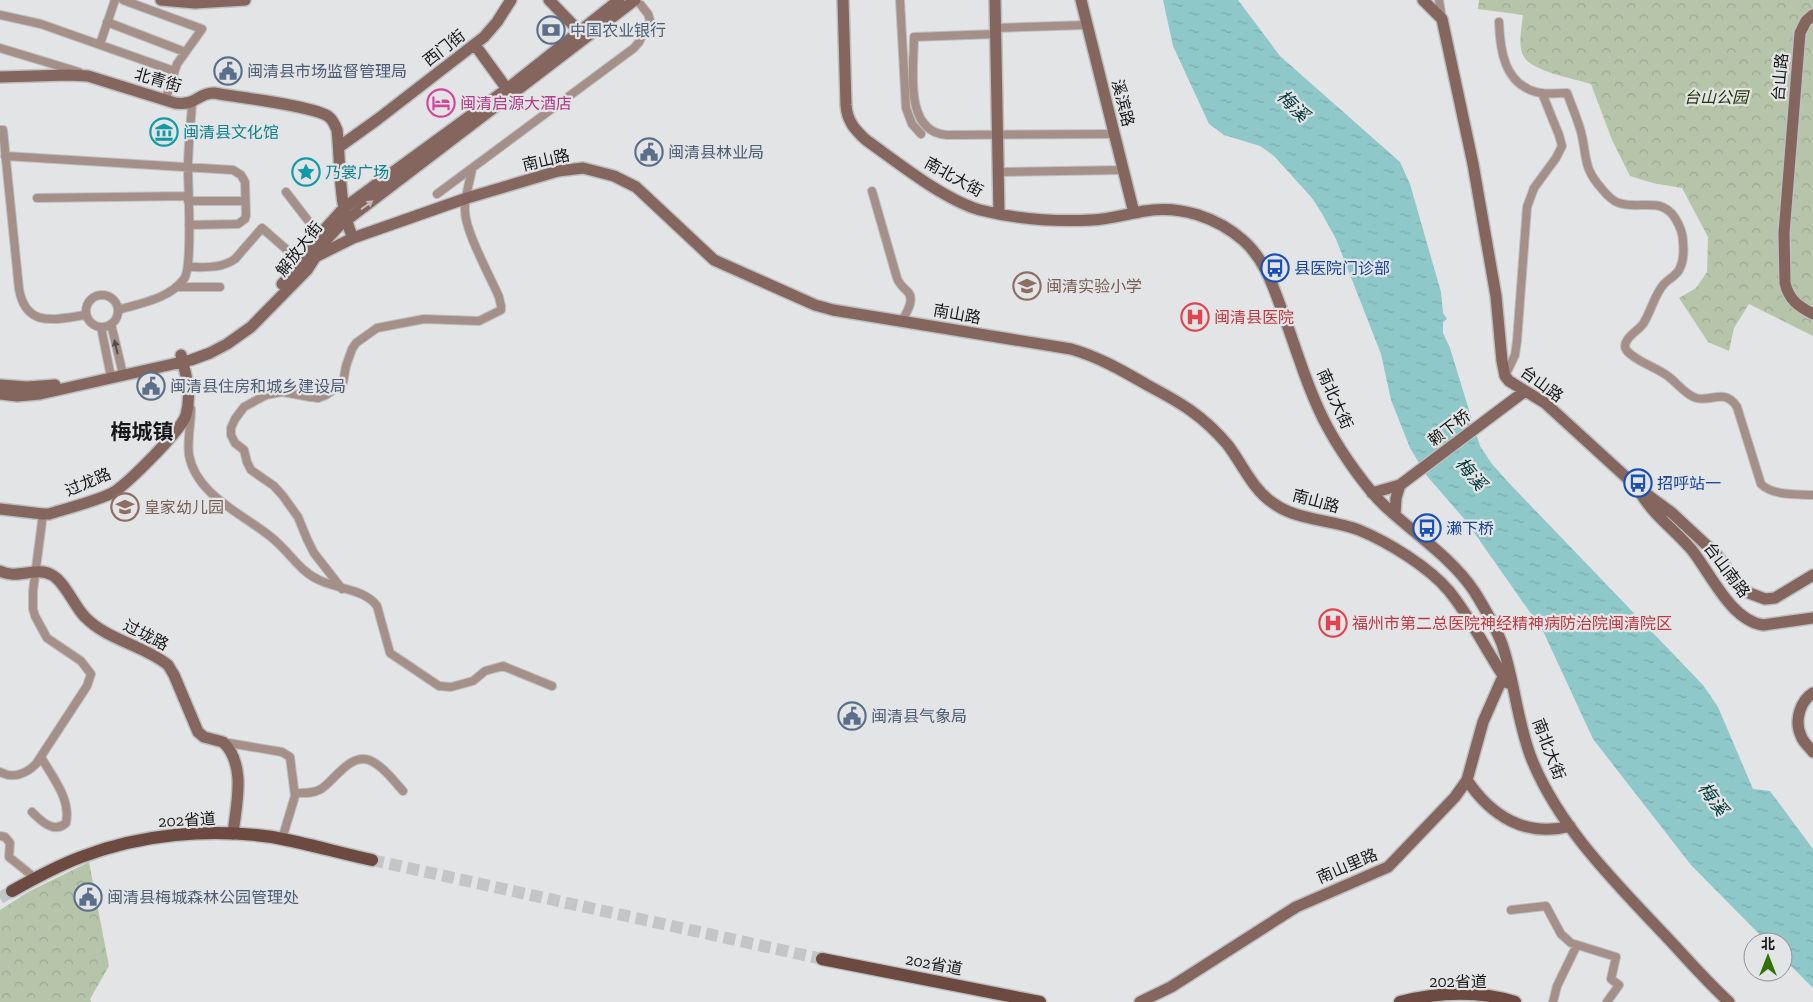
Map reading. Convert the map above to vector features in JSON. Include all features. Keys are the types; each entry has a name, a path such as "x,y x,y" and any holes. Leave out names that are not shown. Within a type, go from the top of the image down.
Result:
{"main road":[{"name":"202省道","path":"12,891 81,856 130,842 167,836 233,834 282,839 372,860"},
{"name":"202省道","path":"822,959 1040,1002"},
{"name":"202省道","path":"1400,1002 1432,995 1465,993 1493,996 1515,1002"}],"street":[{"path":"100,44 115,0"},
{"path":"123,0 202,29 174,71 165,100"},
{"path":"162,0 195,3 245,0"},
{"name":"西门街","path":"338,147 475,45 492,30 511,0"},
{"path":"549,0 579,31"},
{"name":"解放大街","path":"0,394 17,396 40,394 182,358 206,348 233,332 252,316 302,263 320,236 345,214 619,0"},
{"name":"南北大街","path":"843,0 846,113 853,127 866,140 947,194 971,207 1026,218 1071,220 1108,218 1167,210 1197,214 1226,228 1250,248 1262,262 1273,285 1314,398 1334,440 1372,493 1395,516 1441,554 1467,581 1500,641 1506,672"},
{"path":"900,0 906,113 912,124 921,134"},
{"path":"995,0 999,214"},
{"name":"溪滨路","path":"1080,0 1134,213"},
{"path":"1422,0 1442,19"},
{"path":"1439,0 1442,19"},
{"path":"437,194 634,48 650,20 648,14 638,2"},
{"name":"解放大街","path":"0,385 27,387 53,385 210,353 244,333 307,270 345,214 638,2"},
{"name":"台山路","path":"1813,14 1806,21 1800,33 1784,233 1785,283 1787,290 1797,305 1813,314"},
{"path":"0,15 41,24 174,71"},
{"name":"台山路","path":"1442,19 1470,147 1494,284 1502,361 1509,381 1552,409 1638,488 1658,501 1682,522 1716,554 1737,582 1753,596 1764,599 1776,598 1813,575"},
{"path":"107,22 185,52"},
{"path":"1500,22 1500,42 1506,67 1510,74 1528,89 1542,93 1567,93 1582,136 1587,166 1602,189 1619,203 1634,206 1658,205 1668,209 1681,228 1684,248 1679,272 1663,285 1643,323 1626,342 1626,350 1638,359 1663,372 1692,396 1701,398 1717,396 1734,401 1761,484 1776,492 1813,495"},
{"path":"1087,25 914,37 914,99 920,118 928,128 935,133 947,136 1114,134"},
{"path":"475,45 506,89"},
{"path":"0,48 97,78"},
{"name":"北青街","path":"0,77 68,75 97,78 181,104 192,102 204,94 214,93 318,112 330,117 337,130 345,214 353,238"},
{"path":"1506,376 1514,356 1521,310 1527,207 1534,188 1562,146 1560,135 1542,93"},
{"path":"118,310 164,295 176,287 186,275 188,267 189,225 188,167 192,102"},
{"path":"0,130 3,130 4,176 9,196 19,289 24,306 31,314 41,319 86,315"},
{"path":"5,156 188,167 238,172 244,178 245,219 238,224 189,225"},
{"path":"342,589 314,553 298,517 283,496 274,486 251,470 244,450 231,436 231,428 244,407 266,395 283,392 318,398 338,387 343,382 352,348 377,328 424,319 479,321 500,310 502,306 499,297 470,234 465,218 465,207 472,168"},
{"name":"南山路","path":"317,256 353,238 467,198 565,170 583,168 621,179 636,187 702,251 720,264 820,306 1009,340 1058,346 1105,362 1175,399 1198,415 1217,433 1257,487 1271,502 1287,511 1351,527 1367,534 1430,572 1453,596 1506,672 1514,690"},
{"path":"998,172 1123,170"},
{"path":"872,191 899,284 910,294 911,298 902,321"},
{"path":"286,192 320,236"},
{"path":"0,196 9,196"},
{"path":"37,198 245,201"},
{"path":"188,267 218,266 230,263 262,228 302,263"},
{"path":"176,287 220,287"},
{"path":"102,294 116,302 118,310 117,316 111,324 101,327 91,323 86,315 88,302 97,295 102,294"},
{"path":"111,324 122,370"},
{"path":"101,327 110,372"},
{"name":"过龙路","path":"0,510 43,514 109,494 119,488 158,452 180,428 186,416 190,392 182,358"},
{"name":"赖下桥","path":"1403,483 1525,391"},
{"path":"190,392 192,405 189,455 195,473 204,487 243,518 272,537 302,568 314,577 342,589 366,595 374,600 390,653 439,686 451,687 472,681 485,671 503,666 552,686"},
{"path":"1372,493 1403,483"},
{"path":"1395,516 1396,498 1403,483"},
{"name":"台山南路","path":"1638,488 1654,513 1691,549 1724,595 1743,617 1755,624 1763,625 1813,618"},
{"path":"0,772 6,775 20,774 32,769 42,757 87,686 91,674 81,661 52,642 43,633 33,609 33,591 43,514"},
{"name":"过垅路","path":"0,571 14,575 46,572 56,577 84,616 96,627 168,664 198,732 204,737 223,742"},
{"name":"南山里路","path":"1140,1002 1171,987 1296,907 1388,867 1455,798 1467,780 1482,722 1506,672"},
{"name":"南北大街","path":"1514,690 1524,735 1533,763 1544,786 1570,826 1610,876 1697,971 1729,1002"},
{"path":"1813,693 1805,700 1798,720 1800,736 1813,752"},
{"path":"223,742 285,753 292,761 295,793 282,839"},
{"path":"223,742 235,761 238,772 233,834"},
{"path":"32,812 48,826 59,827 66,823 67,804 42,757"},
{"path":"295,793 317,791 325,786 342,768 365,759 378,766 403,791"},
{"path":"1467,780 1484,801 1513,822 1543,830 1570,826"},
{"path":"0,836 10,843 9,858 35,878"},
{"path":"1511,910 1546,906 1566,939 1577,945 1616,958 1610,978 1619,985 1607,1002"},
{"path":"1552,1002 1557,986 1577,945"}],"green space":[{"name":"台山公园","path":"1479,0 1813,0 1813,336 1749,304 1734,328 1729,351 1708,342 1679,298 1696,288 1707,272 1708,237 1682,188 1653,183 1630,176 1612,140 1591,84 1544,70 1529,62 1524,57 1521,47 1520,36 1523,15 1478,9"},
{"path":"89,862 109,966 90,999 91,1002 0,1002 0,910 28,892"}],"water":[{"name":"梅溪","path":"1163,0 1238,0 1280,56 1400,162 1410,184 1441,292 1443,313 1447,319 1443,322 1443,333 1450,348 1480,446 1492,464 1508,482 1703,685 1718,707 1753,789 1770,791 1813,849 1813,988 1793,968 1793,932 1757,932 1691,865 1593,739 1543,631 1466,521 1427,476 1410,448 1391,400 1381,354 1336,239 1321,212 1312,198 1274,156 1260,146 1224,135 1209,124 1173,46"}],"tunnel":[{"path":"372,860 822,959"},
{"path":"0,898 12,891"}],"place":[{"name":"中国农业银行","path":"551,30"},
{"name":"闽清县市场监督管理局","path":"228,71"},
{"name":"闽清启源大酒店","path":"441,103"},
{"name":"闽清县文化馆","path":"164,132"},
{"name":"闽清县林业局","path":"649,152"},
{"name":"乃裳广场","path":"306,172"},
{"name":"县医院门诊部","path":"1275,268"},
{"name":"闽清实验小学","path":"1027,286"},
{"name":"闽清县医院","path":"1195,317"},
{"name":"闽清县住房和城乡建设局","path":"151,386"},
{"name":"招呼站一","path":"1638,483"},
{"name":"皇家幼儿园","path":"125,507"},
{"name":"濑下桥","path":"1427,528"},
{"name":"福州市第二总医院神经精神病防治院闽清院区","path":"1333,623"},
{"name":"闽清县气象局","path":"852,716"},
{"name":"闽清县梅城森林公园管理处","path":"88,897"}],"district":[{"name":"梅城镇","path":"142,431"}]}
